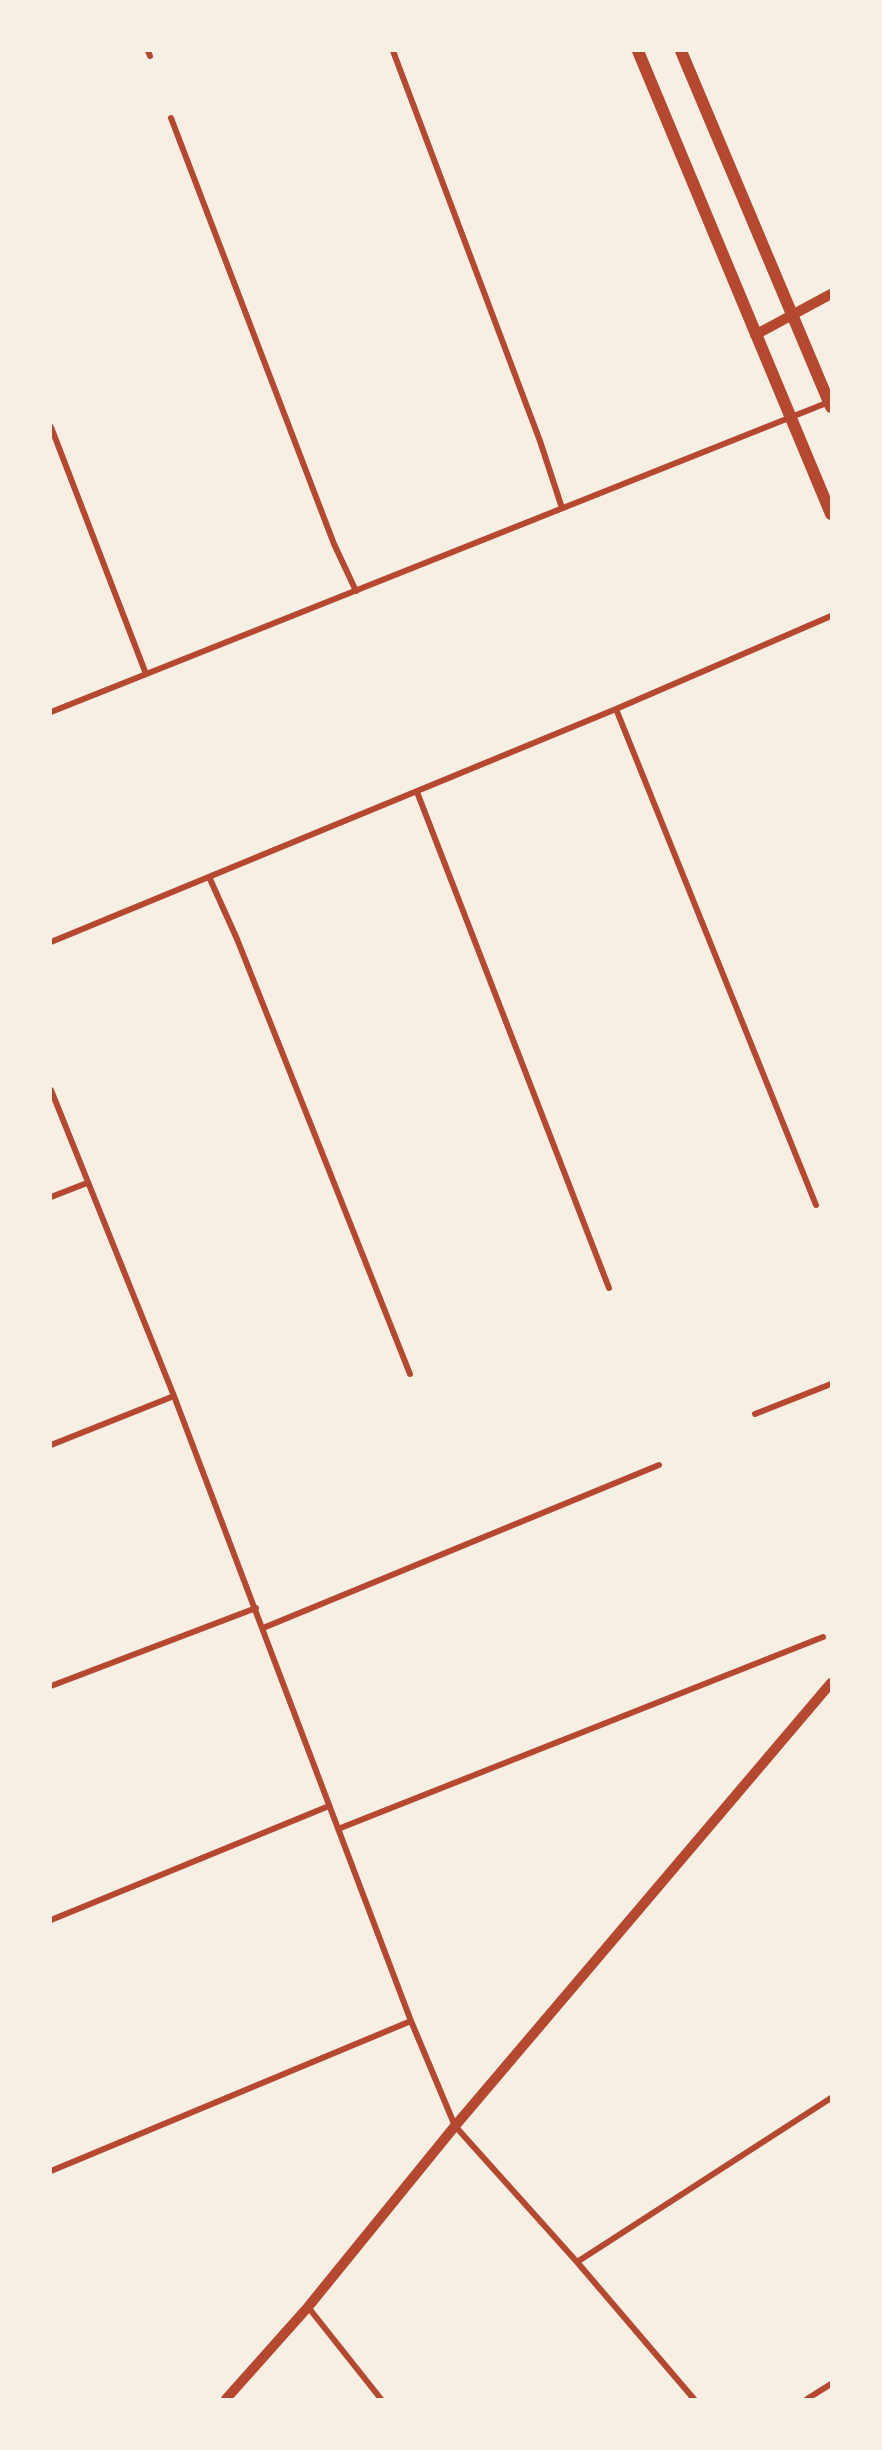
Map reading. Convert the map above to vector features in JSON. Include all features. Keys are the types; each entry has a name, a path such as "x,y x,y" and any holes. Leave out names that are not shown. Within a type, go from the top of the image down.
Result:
{"main road":[{"path":"638,51 831,514"},
{"path":"681,51 830,405"}],"street":[{"path":"393,51 540,441 562,508"},
{"path":"171,118 334,544 356,591"},
{"path":"755,335 831,294"},
{"path":"51,712 792,417 830,405"},
{"path":"51,427 146,674"},
{"path":"51,942 210,879 616,709 831,615"},
{"path":"616,709 816,1205"},
{"path":"417,792 609,1288"},
{"path":"210,879 237,939 410,1374"},
{"path":"51,1090 174,1396 411,2021 455,2127 578,2262 694,2399"},
{"path":"51,1197 87,1183"},
{"path":"755,1414 831,1384"},
{"path":"51,1445 174,1396"},
{"path":"263,1628 659,1465"},
{"path":"51,1686 256,1608"},
{"path":"338,1829 823,1637"},
{"path":"226,2399 308,2307 455,2127 831,1683"},
{"path":"51,1920 329,1806"},
{"path":"51,2171 411,2021"},
{"path":"578,2262 831,2098"},
{"path":"308,2307 381,2399"},
{"path":"807,2399 831,2384"}]}
